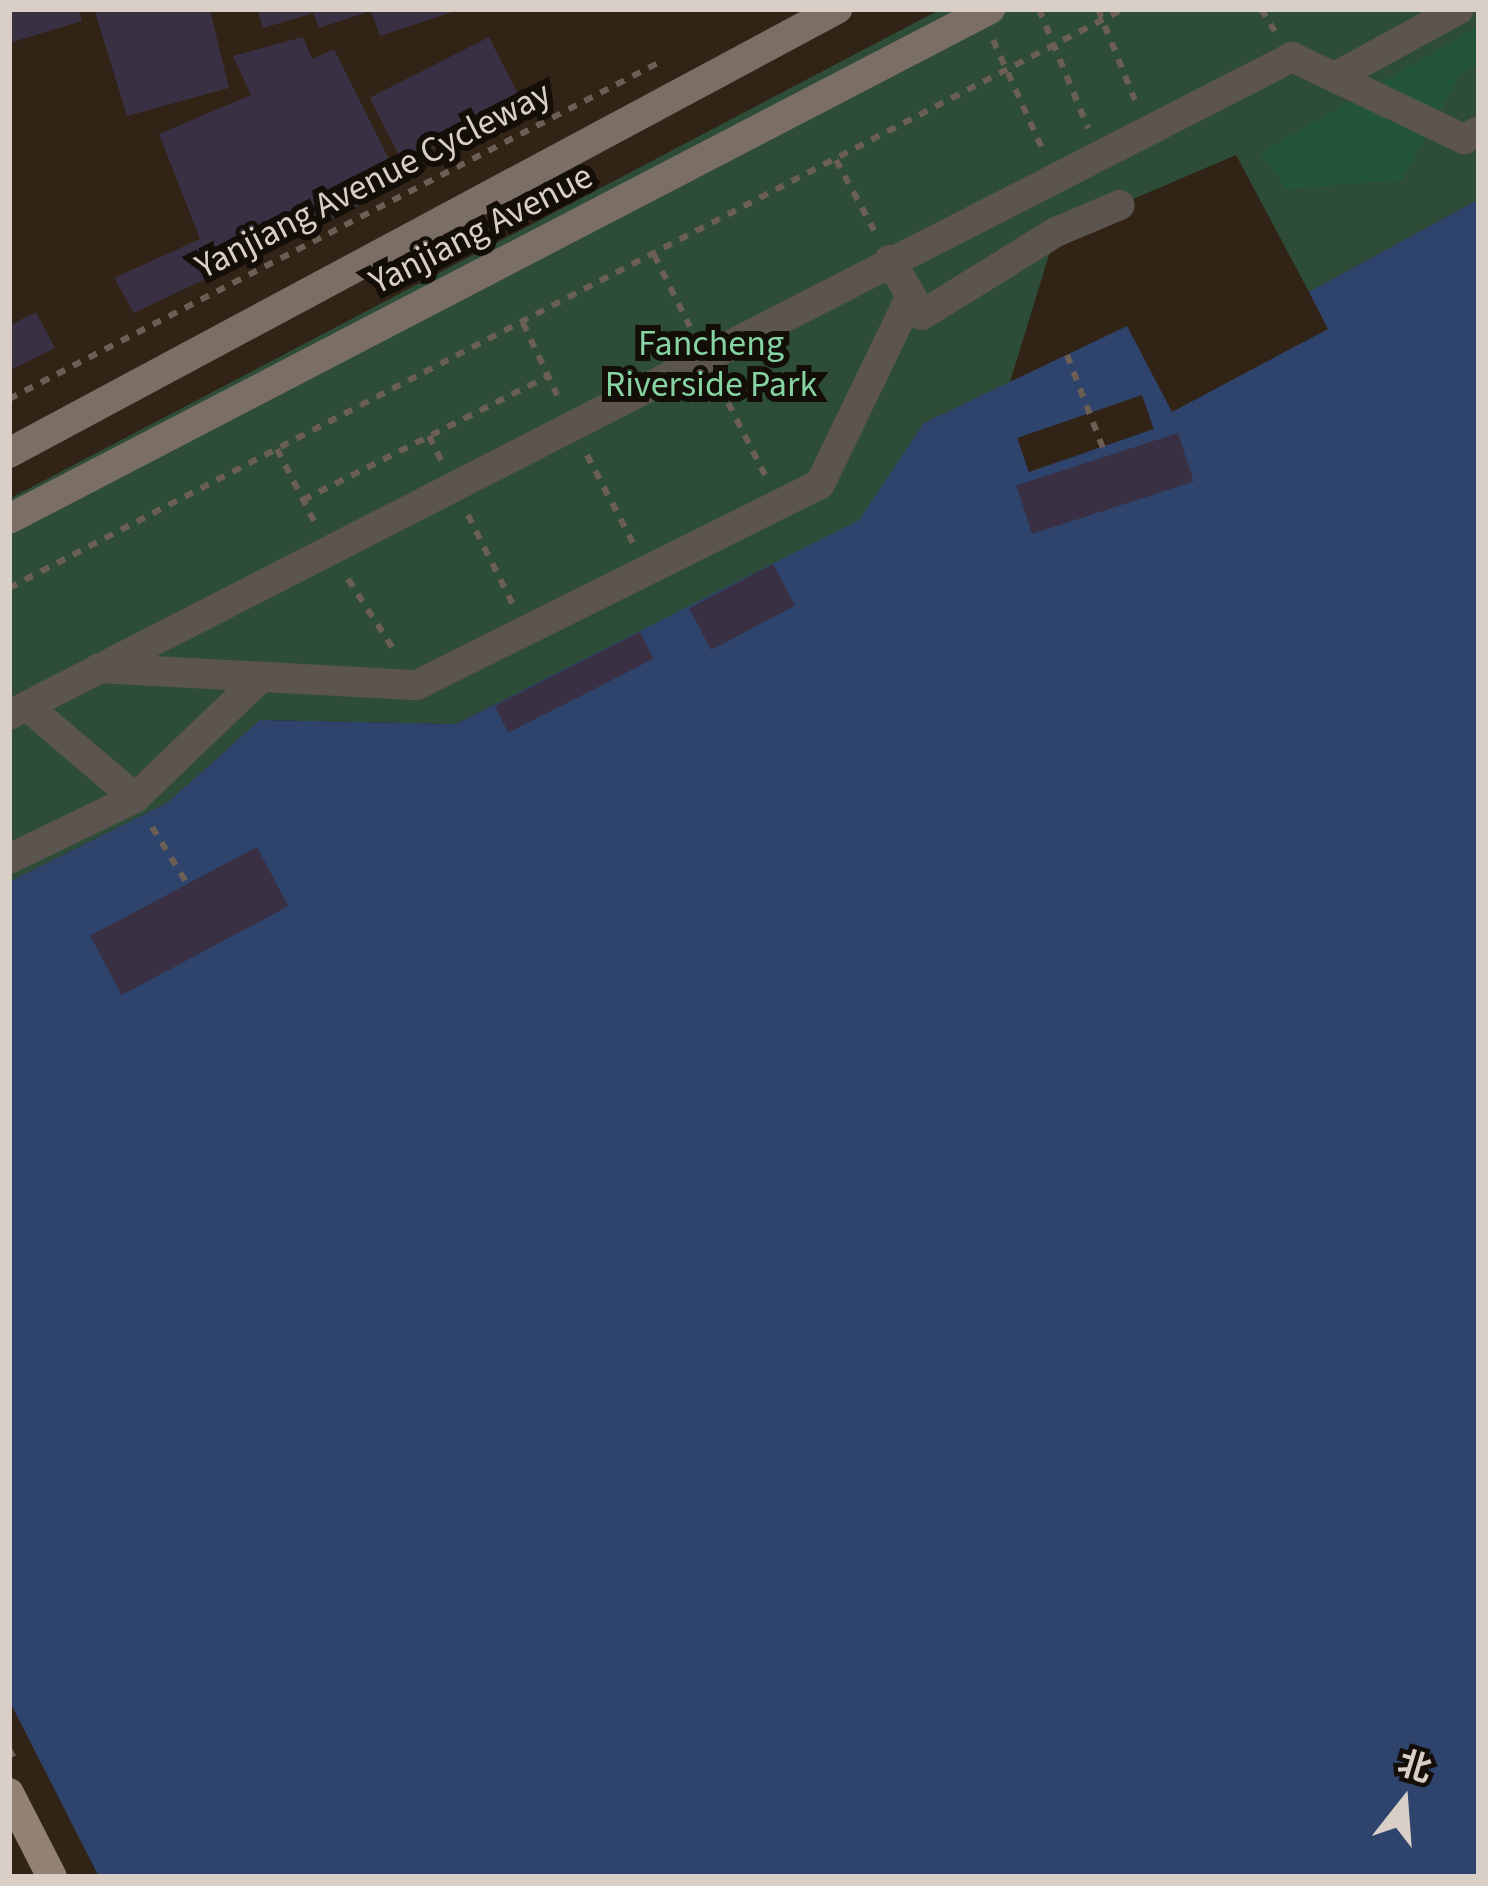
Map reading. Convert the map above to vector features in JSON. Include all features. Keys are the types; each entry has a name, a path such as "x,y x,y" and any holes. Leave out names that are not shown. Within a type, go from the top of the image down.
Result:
{"main road":[{"name":"Yanjiang Avenue","path":"9,453 837,9"},
{"name":"Yanjiang Avenue","path":"9,519 986,11"},
{"path":"9,1793 52,1877"}],"street":[{"path":"1335,77 1459,9"},
{"path":"135,799 18,710 1098,152 1292,57 1464,139 1479,131"},
{"path":"890,260 922,315 1056,232 1120,205"},
{"path":"99,668 417,685 820,484 910,296"},
{"path":"9,859 135,799 261,677"}],"path":[{"path":"1040,9 1098,152"},
{"path":"1098,9 1147,128"},
{"path":"9,587 1123,9"},
{"path":"986,11 1054,175"},
{"name":"Yanjiang Avenue Cycleway","path":"9,399 679,52"},
{"path":"836,160 890,260"},
{"path":"1067,355 1106,456"},
{"path":"303,500 548,376"},
{"path":"429,436 526,631"},
{"path":"135,799 188,885"}],"green space":[{"name":"Fancheng Riverside Park","path":"941,9 1479,9 1479,199 1309,292 1236,155 1056,232 1010,382 924,423 860,520 456,724 260,720 167,803 9,882 9,499"},
{"path":"1479,26 1479,63 1460,74 1402,180 1286,189 1261,153"}],"water":[{"path":"1479,199 1479,1877 9,1877 9,882 167,803 260,720 456,724 859,520 924,423 1127,326 1172,412 1328,329 1309,292"}],"pier":[{"path":"1142,395 1154,429 1029,472 1017,438"},
{"path":"9,1700 99,1877 9,1877"}],"building":[{"path":"9,9 79,9 82,21 9,43"},
{"path":"94,9 210,9 229,88 127,116"},
{"path":"257,9 309,9 311,14 263,28"},
{"path":"312,9 459,10 380,36 371,11 319,28"},
{"path":"303,37 312,59 334,49 402,185 134,313 114,278 200,239 159,134 251,95 233,56"},
{"path":"489,37 523,103 403,164 370,98"},
{"path":"36,312 55,348 9,371 9,326"},
{"path":"1178,433 1194,482 1032,534 1016,486"},
{"path":"773,564 795,605 711,650 689,609"},
{"path":"640,632 654,659 508,733 495,706"},
{"path":"257,847 288,906 122,995 90,936"}]}
